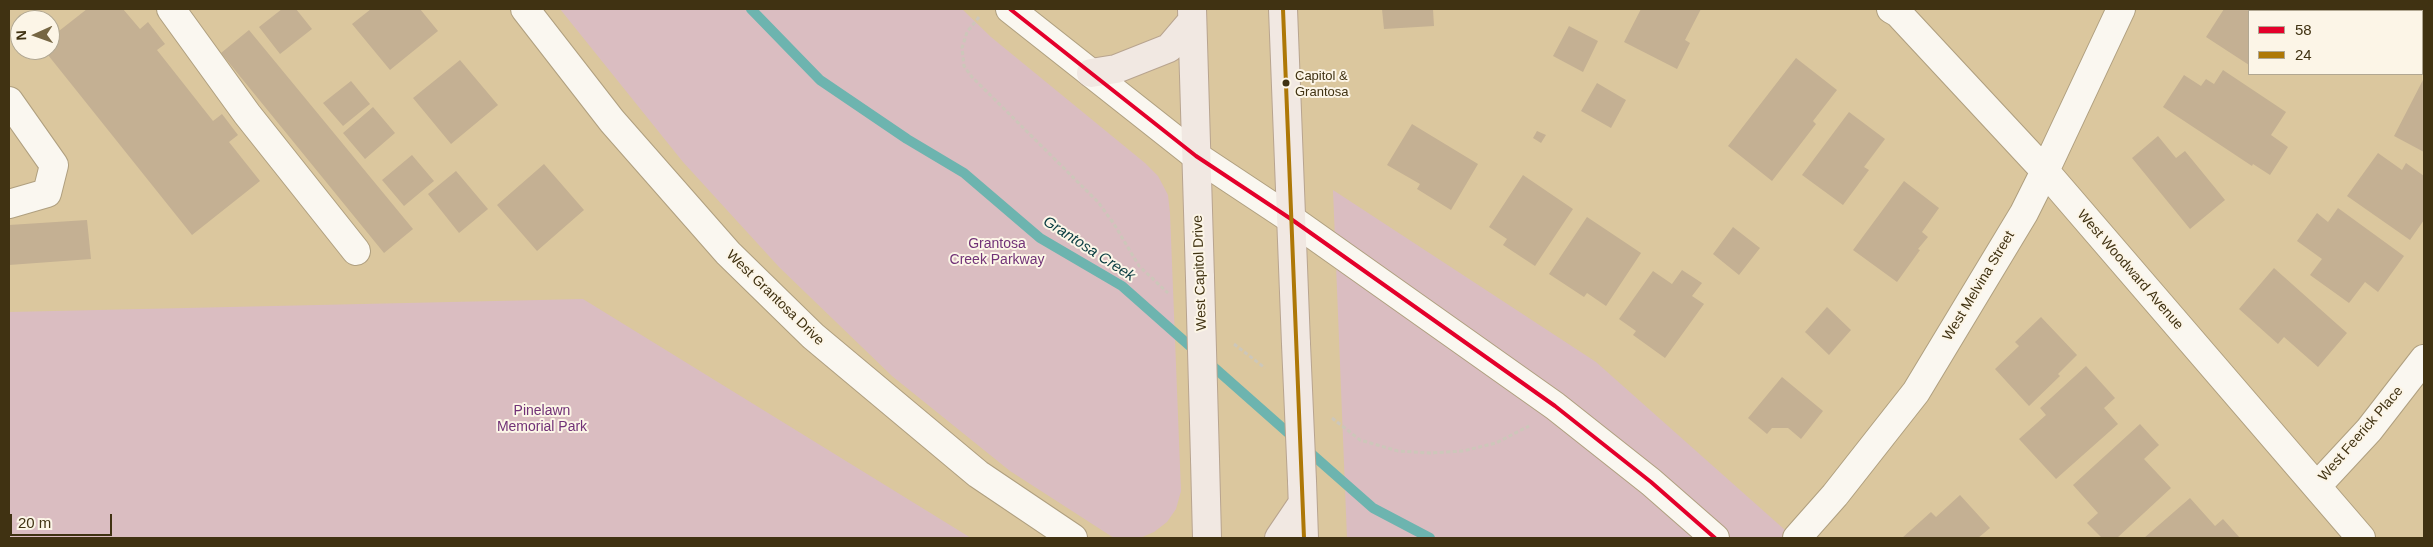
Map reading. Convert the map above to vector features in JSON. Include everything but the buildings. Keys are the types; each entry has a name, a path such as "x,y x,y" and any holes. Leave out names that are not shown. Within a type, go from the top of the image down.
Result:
{"main road":[{"path":"1283,9 1304,538"},
{"path":"1091,73 1116,70 1169,48 1192,15"},
{"name":"West Capitol Drive","path":"1192,15 1207,538"},
{"path":"1279,538 1302,504"}],"street":[{"path":"171,9 247,114 356,251"},
{"name":"West Grantosa Drive","path":"524,9 612,121 728,253 813,336 978,474 1073,538"},
{"path":"1010,9 1196,156 1291,219 1555,406 1651,482 1715,538"},
{"name":"West Woodward Avenue","path":"1891,9 1898,13 2046,171 2361,538"},
{"name":"West Melvina Street","path":"1797,538 1835,495 1916,392 2024,213 2046,171 2122,9"},
{"path":"9,101 54,165 47,193 9,204"},
{"name":"West Feerick Place","path":"2317,486 2369,430 2424,359"}],"green space":[{"name":"Grantosa Creek Parkway","path":"560,9 962,9 991,37 1145,163 1158,176 1168,195 1170,213 1181,491 1176,509 1167,522 1154,532 1140,538 1114,538 1010,471 892,376 779,267 683,162"},
{"path":"1333,190 1596,362 1794,538 1347,538"},
{"name":"Pinelawn Memorial Park","path":"583,299 971,538 9,538 9,312"}],"waterway":[{"name":"Grantosa Creek","path":"751,9 820,80 907,139 964,173 1040,238 1122,286 1295,439"},
{"name":"Grantosa Creek","path":"1306,449 1373,508 1430,538"}],"transit line":[{"name":"58","path":"1010,9 1196,156 1291,219 1555,406 1651,482 1715,538"},
{"name":"24","path":"1283,9 1304,538"}],"place":[{"name":"Capitol & Grantosa","path":"1286,83"}]}
